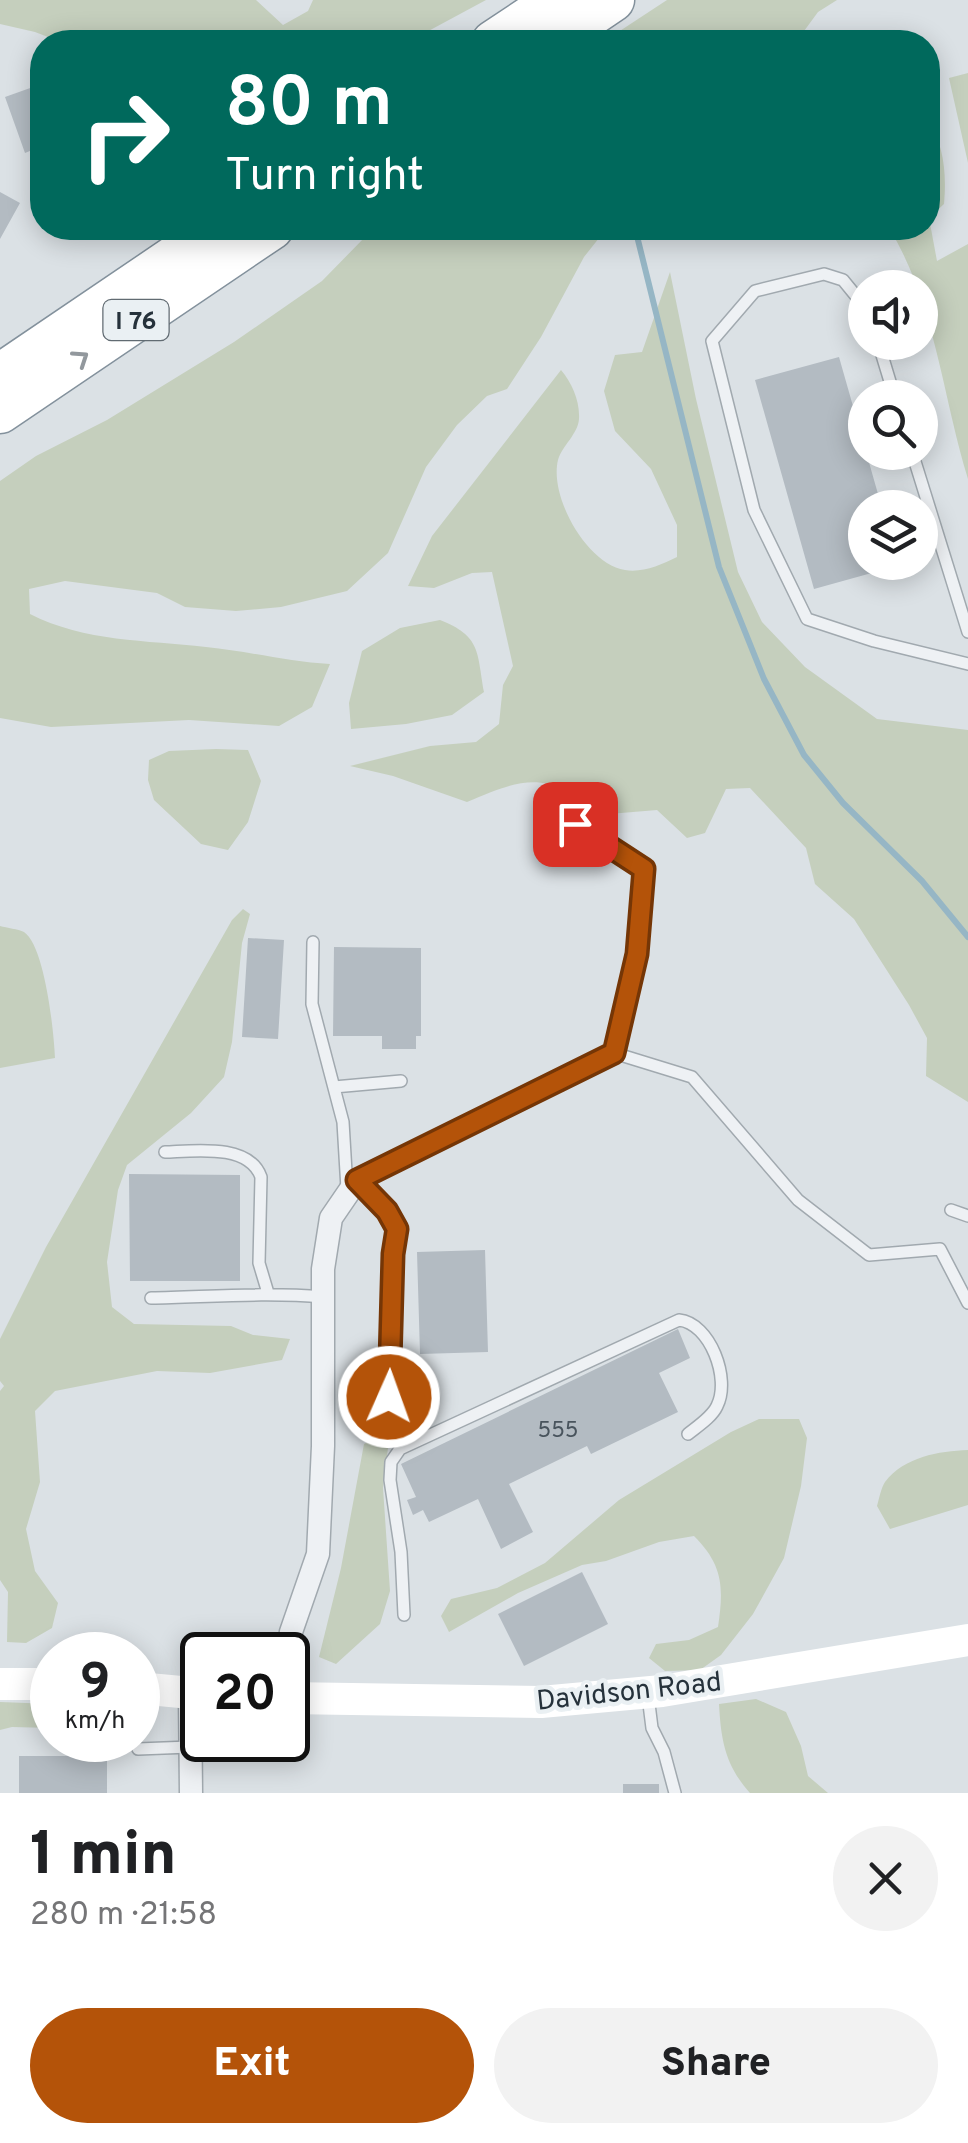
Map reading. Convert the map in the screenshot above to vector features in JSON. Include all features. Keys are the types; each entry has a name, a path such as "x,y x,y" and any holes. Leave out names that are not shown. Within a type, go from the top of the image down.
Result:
{"highway":[{"path":"511,30 556,0"},
{"path":"569,30 613,0"},
{"name":"I 76","path":"0,375 199,240"},
{"name":"I 76","path":"0,412 254,240"}],"street":[{"path":"291,1632 318,1554 323,1446 322,1269 330,1218 352,1187"},
{"name":"Davidson Road","path":"310,1698 542,1702 647,1692 968,1640"},
{"path":"0,1684 30,1684"},
{"path":"190,1762 191,1793"}],"lane":[{"path":"848,286 843,280 824,274 755,291 712,342 754,510 807,618 874,642 968,664"},
{"path":"918,470 968,632"},
{"path":"575,824 644,869 637,954 614,1053"},
{"path":"314,942 312,1004 343,1122 352,1187 387,1211 397,1229 389,1397"},
{"path":"352,1187 614,1053 692,1076 798,1200 869,1256 940,1249 968,1303"},
{"path":"334,1087 401,1082"},
{"path":"164,1152 222,1153 248,1157 258,1166 259,1264 268,1292"},
{"path":"950,1210 968,1216"},
{"path":"150,1298 244,1297 268,1292 323,1296"},
{"path":"404,1616 401,1552 390,1480 391,1462 400,1449 679,1320 697,1325 705,1336 721,1379 718,1406 688,1434"},
{"path":"647,1692 652,1728 664,1752 675,1793"}],"green space":[{"path":"0,0 256,0 283,25 308,11 313,0 486,0 430,30 30,31 0,24"},
{"path":"667,0 837,0 818,12 805,30 621,30"},
{"path":"968,73 968,163 949,78"},
{"path":"940,148 944,204 940,208"},
{"path":"362,240 597,240 507,389 487,396 457,425 426,467 388,553 347,591 281,607 236,611 185,607 157,593 65,581 29,589 30,614 72,630 330,664 312,707 279,726 189,720 51,727 0,718 0,481 36,456 107,420 234,342 322,281"},
{"path":"896,240 933,240 937,261 968,244 968,479 938,358 938,270 910,270"},
{"path":"670,272 738,572 762,622 805,667 877,719 968,730 968,1102 926,1076 927,1038 909,1005 854,919 815,884 806,848 750,788 726,789 705,833 687,838 657,810 597,815 565,790 536,782 505,787 467,802 393,776 350,766 430,746 476,742 499,724 503,685 513,666 492,572 472,573 434,588 408,586 432,536 561,370 569,381 579,412 576,430 558,460 557,475 559,492 574,527 597,555 625,570 645,569 677,557 677,525 651,469 615,431 604,391 615,355 642,352"},
{"path":"440,620 463,632 475,647 484,692 452,715 351,729 349,703 362,651 400,628"},
{"path":"248,750 261,781 248,822 228,850 201,844 154,800 148,780 149,760 169,751"},
{"path":"243,909 250,914 242,943 232,1042 224,1077 191,1113 127,1165 118,1190 107,1262 112,1307 134,1324 231,1326 253,1335 290,1339 282,1360 210,1373 157,1371 55,1391 35,1411 40,1482 26,1529 35,1571 58,1603 52,1628 30,1632 26,1643 7,1642 8,1592 0,1580 0,1391 4,1386 0,1381 0,1339 46,1247 232,920"},
{"path":"0,926 24,932 38,954 55,1058 0,1068"},
{"path":"759,1419 799,1419 807,1438 801,1486 784,1558 753,1614 721,1655 700,1670 665,1671 649,1658 656,1644 689,1640 718,1627 719,1577 711,1557 694,1536 582,1565 518,1593 449,1632 441,1616 451,1599 497,1588 545,1563 619,1500"},
{"path":"390,1432 383,1488 390,1591 380,1624 336,1664 319,1657 341,1568 364,1444"},
{"path":"968,1450 968,1505 890,1529 877,1506 884,1484 893,1473 923,1457"},
{"path":"756,1699 786,1712 801,1746 808,1776 828,1793 750,1793 742,1783 726,1752 719,1704"},
{"path":"0,1702 30,1703 30,1727 0,1730"}],"building":[{"path":"30,88 30,151 25,153 5,97"},
{"path":"0,192 20,203 0,239"},
{"path":"839,357 848,389 848,470 871,470 877,490 848,490 848,580 814,589 755,380"},
{"path":"248,938 284,940 278,1039 242,1037"},
{"path":"334,947 421,948 421,1036 416,1036 416,1049 382,1049 382,1036 333,1036"},
{"path":"129,1174 240,1175 240,1281 130,1281"},
{"path":"485,1250 488,1352 420,1354 417,1252"},
{"path":"678,1329 690,1358 659,1373 678,1412 591,1454 587,1446 509,1484 533,1532 501,1549 478,1499 429,1522 423,1510 413,1515 407,1500 416,1497 401,1464"},
{"path":"582,1572 608,1624 524,1666 498,1614"},
{"path":"19,1756 30,1756 30,1762 107,1762 107,1793 19,1793"},
{"path":"623,1784 659,1784 659,1793 623,1793"}],"waterway":[{"path":"638,240 719,567 764,679 804,755 843,803 922,881 968,937"}],"route":[{"path":"389,1397 397,1229 387,1211 357,1180 614,1053 637,954 644,869 575,824"}]}
